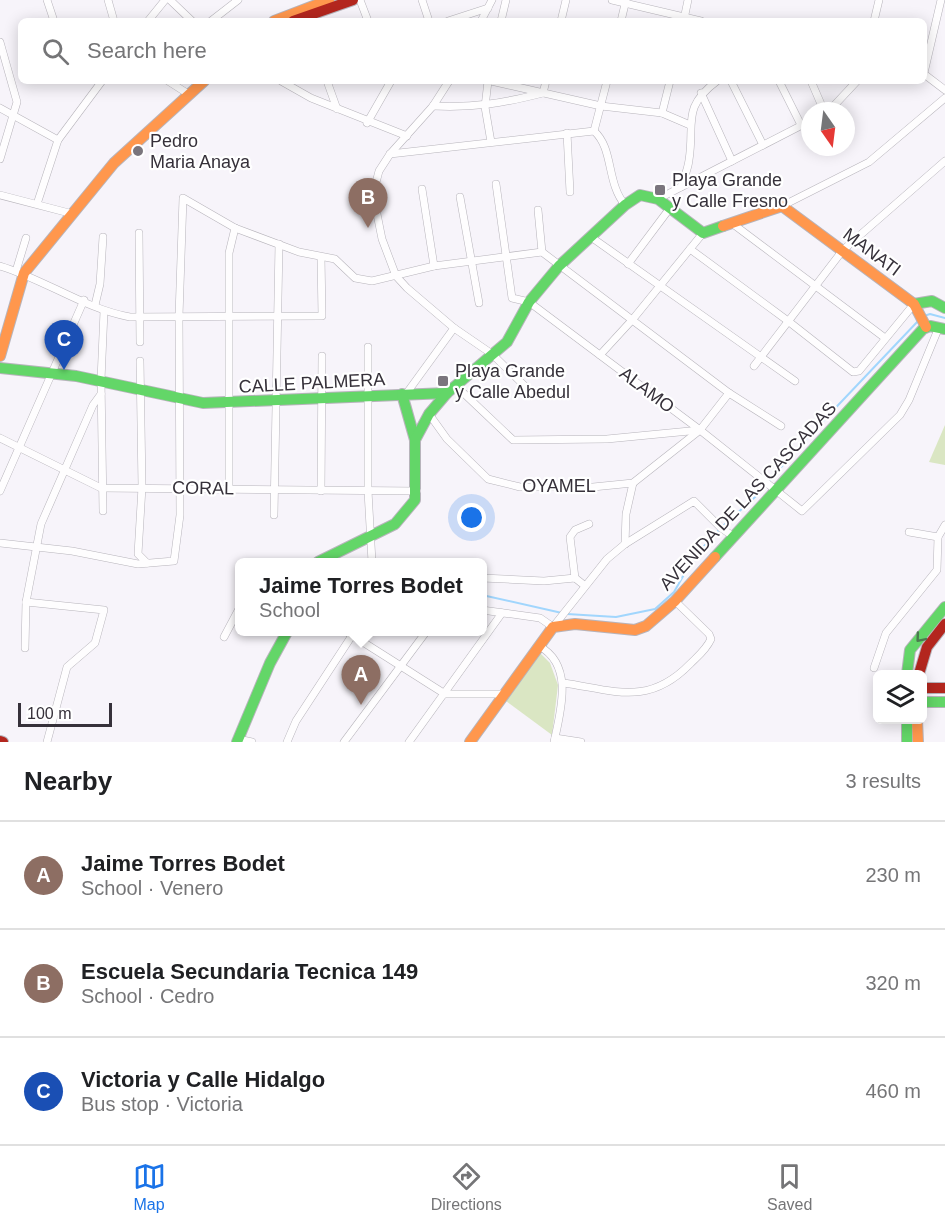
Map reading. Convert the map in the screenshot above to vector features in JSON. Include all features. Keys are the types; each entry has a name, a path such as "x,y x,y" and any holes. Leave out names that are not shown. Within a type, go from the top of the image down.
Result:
{"street":[{"path":"47,0 53,18"},
{"path":"108,0 113,18"},
{"path":"150,18 165,0"},
{"path":"170,0 189,18"},
{"path":"215,18 238,0"},
{"path":"305,11 329,0"},
{"path":"283,18 353,0"},
{"path":"360,0 367,18"},
{"path":"422,0 428,18"},
{"path":"483,18 492,0"},
{"path":"502,18 506,0"},
{"path":"562,18 566,0"},
{"path":"612,0 681,18"},
{"path":"684,18 688,0"},
{"path":"875,18 879,0"},
{"path":"927,61 941,0"},
{"path":"622,18 626,2"},
{"path":"457,18 488,8"},
{"path":"0,42 17,102 0,159"},
{"path":"927,76 945,90"},
{"path":"37,204 58,140 100,84"},
{"path":"173,84 190,95"},
{"path":"20,272 73,214 114,163 201,84"},
{"path":"287,84 367,123 407,136"},
{"path":"328,84 337,109"},
{"path":"367,123 389,84"},
{"path":"447,84 433,106 390,154 379,171 373,194 382,239 396,276 454,328 492,354 530,391"},
{"path":"489,84 485,106 492,141"},
{"path":"503,84 601,106 662,113 690,125"},
{"path":"543,93 545,84"},
{"path":"594,131 606,84"},
{"path":"662,113 669,84"},
{"path":"681,187 689,160 693,105 701,93 713,84"},
{"path":"733,84 763,144"},
{"path":"658,199 801,125 780,84"},
{"path":"812,84 822,102"},
{"path":"835,102 854,84"},
{"path":"433,106 485,106 543,93"},
{"path":"701,93 732,160"},
{"path":"600,355 633,319 703,233 782,206 869,162 945,98"},
{"path":"0,108 58,140"},
{"path":"390,154 594,131 603,139 615,194 625,205"},
{"path":"567,133 570,192"},
{"path":"754,366 843,250 945,161"},
{"path":"496,184 505,256"},
{"path":"422,189 434,266"},
{"path":"0,195 73,214"},
{"path":"415,440 429,414 451,389 507,342 529,302 559,267 625,205 640,195 658,199 703,233"},
{"path":"460,197 469,261 479,303"},
{"path":"0,543 72,551 127,562 174,561 180,515 179,316 183,198 235,228 279,244 335,259 355,278 372,281 434,266 542,252"},
{"name":"MANATI","path":"782,206 914,304"},
{"path":"628,264 670,208"},
{"path":"538,210 542,252 729,393 781,426"},
{"path":"733,224 885,338"},
{"path":"229,489 229,253 235,228"},
{"path":"139,233 140,342"},
{"path":"95,305 100,284 102,237"},
{"path":"591,237 795,381"},
{"path":"0,356 26,238"},
{"path":"274,515 279,244"},
{"path":"690,249 853,372 859,371 914,304 932,301 945,308"},
{"name":"ALAMO","path":"505,256 512,298 529,302 700,430 802,511 900,415 942,328"},
{"path":"0,266 20,272 104,311 140,317 276,318 322,316 321,257"},
{"path":"0,491 84,300"},
{"path":"914,304 926,327 942,328"},
{"path":"103,511 101,488 104,410 101,380 104,311"},
{"name":"AVENIDA DE LAS CASCADAS","path":"556,624 635,630 646,626 675,600 926,327"},
{"path":"327,558 371,538 395,524 415,500 417,490 415,440 404,394 454,328"},
{"path":"368,347 368,492 372,558"},
{"path":"321,491 322,356"},
{"path":"140,361 142,487 138,554 147,563"},
{"name":"CALLE PALMERA","path":"0,368 101,380 179,399 228,404 404,394 451,389"},
{"path":"451,389 513,440 607,439 700,430"},
{"path":"626,544 626,514 633,483 700,430 729,393"},
{"path":"25,648 26,602 36,548 47,508 93,405 101,394"},
{"name":"OYAMEL","path":"429,414 468,462 488,479 504,485 593,488 633,483"},
{"name":"CORAL","path":"0,438 101,488 368,492 417,490"},
{"path":"470,742 584,585 607,559 626,544 694,501 733,536"},
{"path":"584,585 575,578 570,537 574,530 589,524"},
{"path":"874,669 886,633 937,570 938,537 945,525"},
{"path":"909,532 938,537"},
{"path":"937,570 945,575"},
{"path":"487,578 544,582 575,578"},
{"path":"564,683 634,693 653,690 672,681 708,647 711,639 709,634 675,600"},
{"path":"26,602 104,610 95,643 67,668 47,742"},
{"path":"908,670 910,650 945,607"},
{"path":"487,611 540,618 556,624"},
{"path":"487,634 502,613"},
{"path":"224,637 235,616"},
{"path":"920,670 927,647 945,624"},
{"path":"252,742 238,740 270,663 285,636"},
{"path":"287,742 296,721 349,636"},
{"path":"355,636 445,693 504,694"},
{"path":"344,742 423,636"},
{"path":"408,742 486,636"},
{"path":"539,646 549,651 564,683 555,740 581,742"},
{"path":"927,688 945,688"},
{"path":"927,702 945,702"},
{"path":"907,724 907,742"},
{"path":"917,724 918,742"}],"green space":[{"path":"945,425 945,465 929,462"},
{"path":"540,653 550,663 558,685 552,735 506,701"}],"waterway":[{"path":"924,316 930,314 945,318"},
{"path":"723,526 755,497 804,441 919,320"},
{"path":"567,614 616,617 655,609 674,592 694,557 719,530"},
{"path":"487,596 562,613"}],"traffic: fast":[{"path":"326,558 395,524 415,500 415,440 429,414 447,393 507,342 529,302 559,266 625,205 640,195 658,199 703,233 723,226"},
{"path":"914,304 932,301 945,308"},
{"path":"715,557 923,329 930,326 945,329"},
{"path":"0,368 76,376 203,403 447,393"},
{"path":"402,394 415,440"},
{"path":"908,670 910,650 945,607"},
{"path":"237,742 270,663 285,636"},
{"path":"927,702 945,702"},
{"path":"907,724 907,742"}],"traffic: slow":[{"path":"282,18 329,0"},
{"path":"0,356 24,273 114,163 201,84"},
{"path":"723,226 782,206 914,304 926,327"},
{"path":"470,742 553,627 575,624 635,630 646,626 675,601 715,557"},
{"path":"917,724 918,742"}],"traffic: jam":[{"path":"302,18 353,0"},
{"path":"920,670 927,647 945,624"},
{"path":"927,688 945,688"}],"place":[{"name":"Pedro Maria Anaya","path":"138,151"},
{"name":"Playa Grande y Calle Fresno","path":"660,190"},
{"name":"Escuela Secundaria Tecnica 149","path":"368,228"},
{"name":"Victoria y Calle Hidalgo","path":"64,370"},
{"name":"Playa Grande y Calle Abedul","path":"443,381"},
{"name":"Jaime Torres Bodet","path":"361,705"}]}
